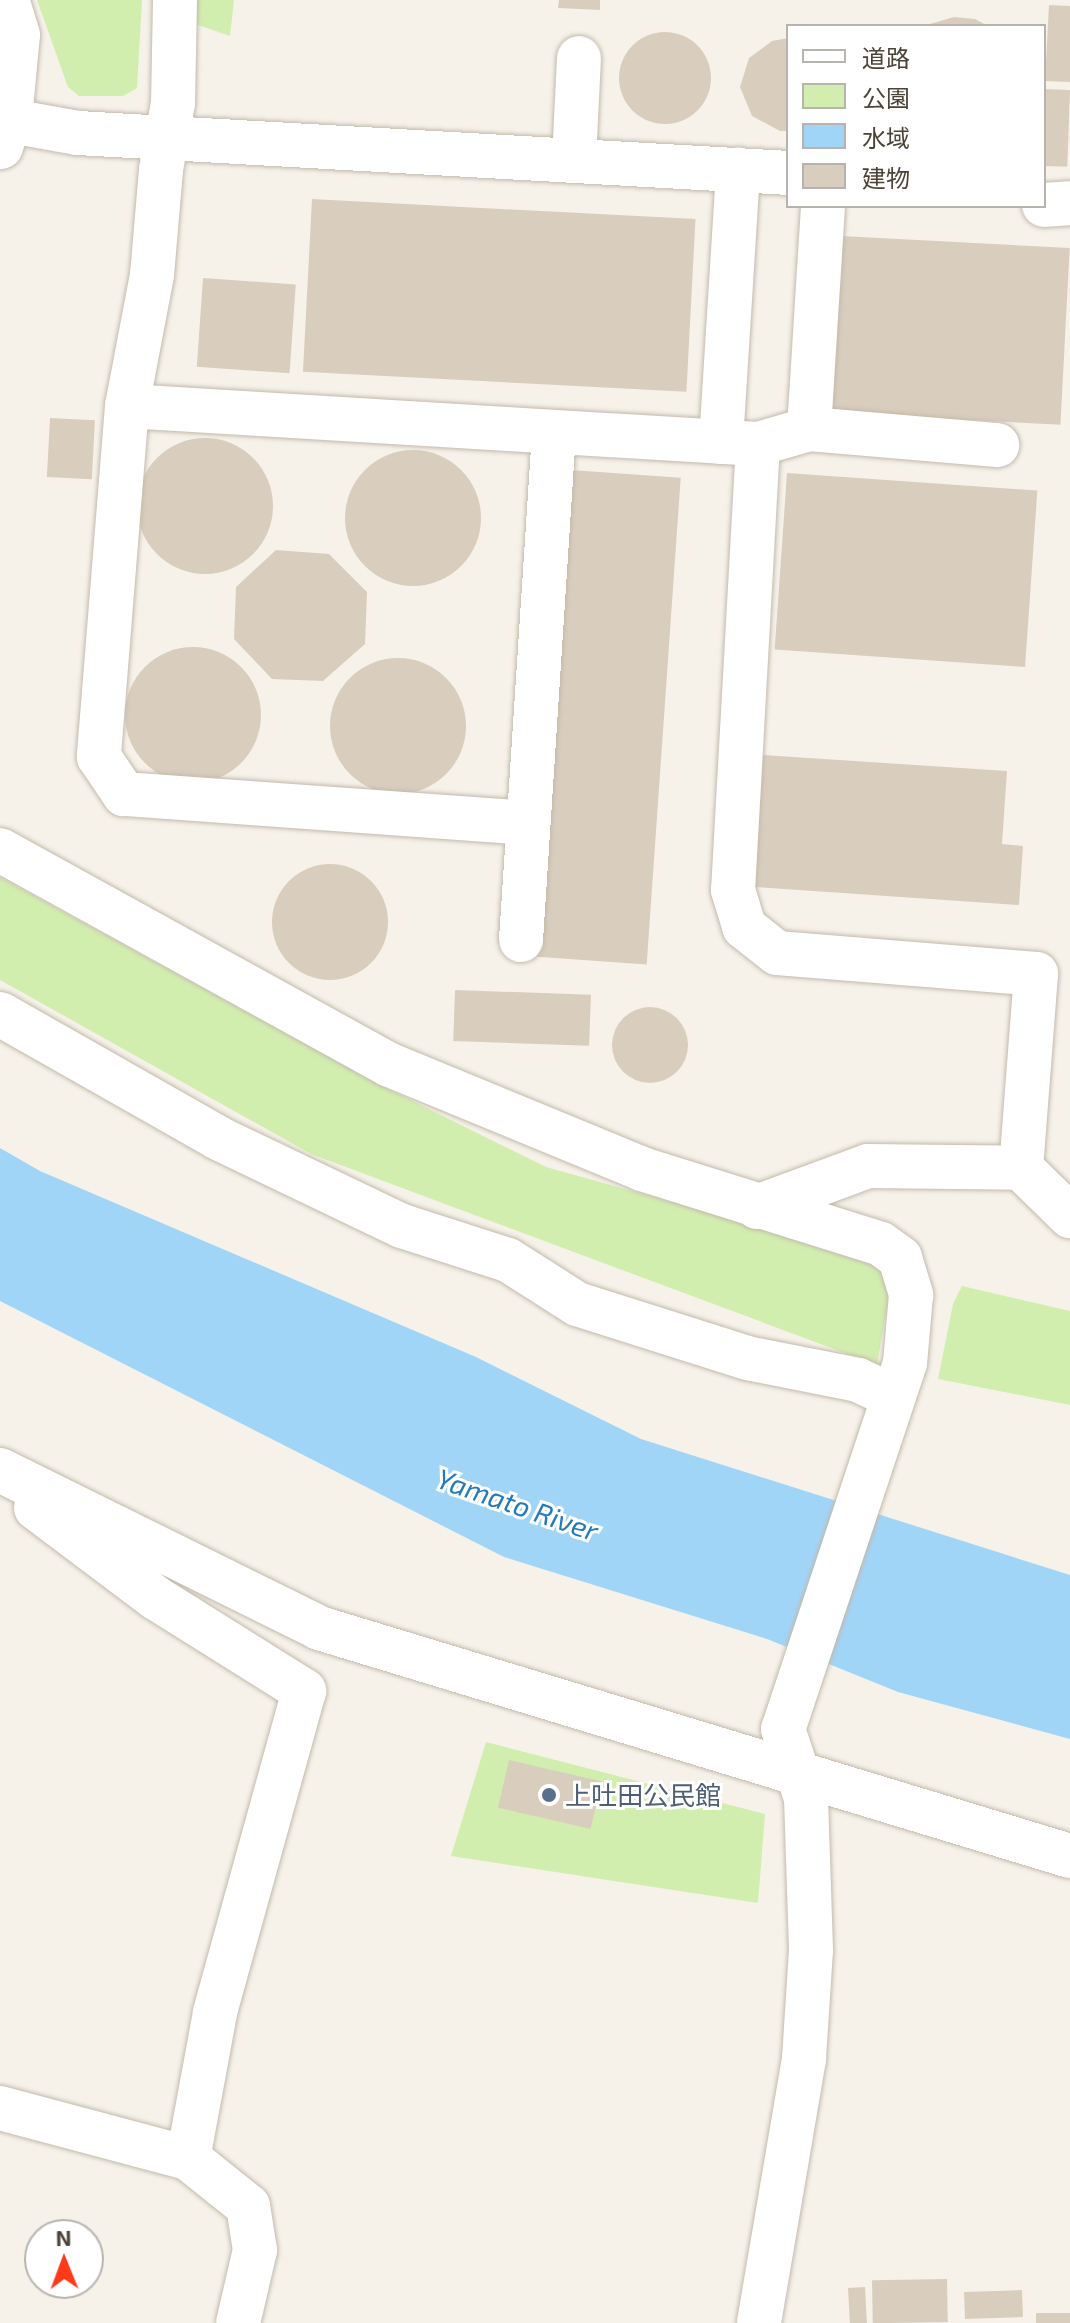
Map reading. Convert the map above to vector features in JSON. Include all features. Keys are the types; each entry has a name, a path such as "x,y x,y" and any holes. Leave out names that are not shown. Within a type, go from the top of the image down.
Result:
{"street":[{"path":"7,0 18,35 3,129 786,173"},
{"path":"175,0 173,103 166,136 152,275 127,406 99,757 124,794 528,823"},
{"path":"574,160 579,58"},
{"path":"738,170 740,443 733,890 744,927 777,953 1036,974 1021,1168"},
{"path":"1046,205 1070,203"},
{"path":"809,429 823,208"},
{"path":"127,406 740,443 809,429 997,445"},
{"path":"521,940 554,432"},
{"path":"0,850 390,1065 642,1169 881,1244 900,1258 911,1295 905,1363 783,1729 806,1798 811,1950 804,2059 759,2323"},
{"path":"0,1014 218,1138 402,1226 508,1260 577,1304 747,1358 858,1380 892,1396"},
{"path":"757,1207 868,1166 1021,1168 1070,1216"},
{"path":"0,1471 319,1628 1070,1856"},
{"path":"0,1471 71,1536 156,1598 304,1691 215,2013 188,2158"},
{"path":"0,2108 188,2158 248,2206 255,2250 238,2323"}],"green space":[{"path":"37,0 142,0 137,88 123,96 79,96 68,87"},
{"path":"196,0 234,0 230,36 195,24"},
{"path":"0,877 380,1085 546,1167 876,1259 891,1284 877,1365 311,1154 0,980"},
{"path":"962,1286 1070,1311 1070,1405 938,1379 953,1304"},
{"path":"486,1742 765,1814 758,1903 451,1856"}],"water":[{"name":"Yamato River","path":"0,1148 40,1171 476,1357 641,1439 1070,1575 1070,1739 898,1692 767,1639 504,1557 0,1301"}],"building":[{"path":"559,0 600,0 600,10 558,8"},
{"path":"1049,5 1070,6 1070,82 1046,81"},
{"path":"954,17 975,19 984,24 930,24"},
{"path":"665,32 683,35 698,45 708,60 711,78 708,96 698,111 683,121 665,124 647,121 632,111 622,96 619,78 622,60 632,45 647,35"},
{"path":"786,38 786,131 780,131 752,116 740,87 749,58 772,41"},
{"path":"1046,89 1070,90 1067,167 1046,166"},
{"path":"312,199 695,219 686,392 303,372"},
{"path":"841,236 1070,248 1060,425 832,413"},
{"path":"203,278 296,284 290,373 197,367"},
{"path":"50,418 95,420 92,479 47,477"},
{"path":"205,438 231,443 253,458 268,480 273,506 268,532 253,554 231,569 205,574 179,569 157,554 142,532 137,506 142,480 157,458 179,443"},
{"path":"413,450 439,455 461,470 476,492 481,518 476,544 461,566 439,581 413,586 387,581 365,566 350,544 345,518 350,492 365,470 387,455"},
{"path":"571,470 681,478 647,964 537,957"},
{"path":"787,473 1037,491 1025,667 775,650"},
{"path":"276,550 329,554 367,592 365,644 323,681 272,679 234,639 236,587"},
{"path":"193,647 219,652 241,667 256,689 261,715 256,741 241,763 219,778 193,783 167,778 145,763 130,741 125,715 130,689 145,667 167,652"},
{"path":"398,658 424,663 446,678 461,700 466,726 461,752 446,774 424,789 398,794 372,789 350,774 335,752 330,726 335,700 350,678 372,663"},
{"path":"763,755 1007,771 1002,844 1023,846 1019,905 755,887"},
{"path":"330,864 352,868 371,881 384,900 388,922 384,944 371,963 352,976 330,980 308,976 289,963 276,944 272,922 276,900 289,881 308,868"},
{"path":"455,990 591,995 589,1046 453,1041"},
{"path":"650,1007 665,1010 677,1018 685,1030 688,1045 685,1060 677,1072 665,1080 650,1083 635,1080 623,1072 615,1060 612,1045 615,1030 623,1018 635,1010"},
{"name":"上吐田公民館","path":"509,1760 602,1781 591,1829 498,1808"},
{"path":"947,2279 948,2322 873,2323 872,2280"},
{"path":"865,2287 867,2323 850,2323 848,2288"},
{"path":"1022,2290 1023,2317 965,2319 964,2292"},
{"path":"1036,2313 1070,2313 1070,2323 1036,2323"}],"place":[{"name":"上吐田公民館","path":"549,1795"}]}
